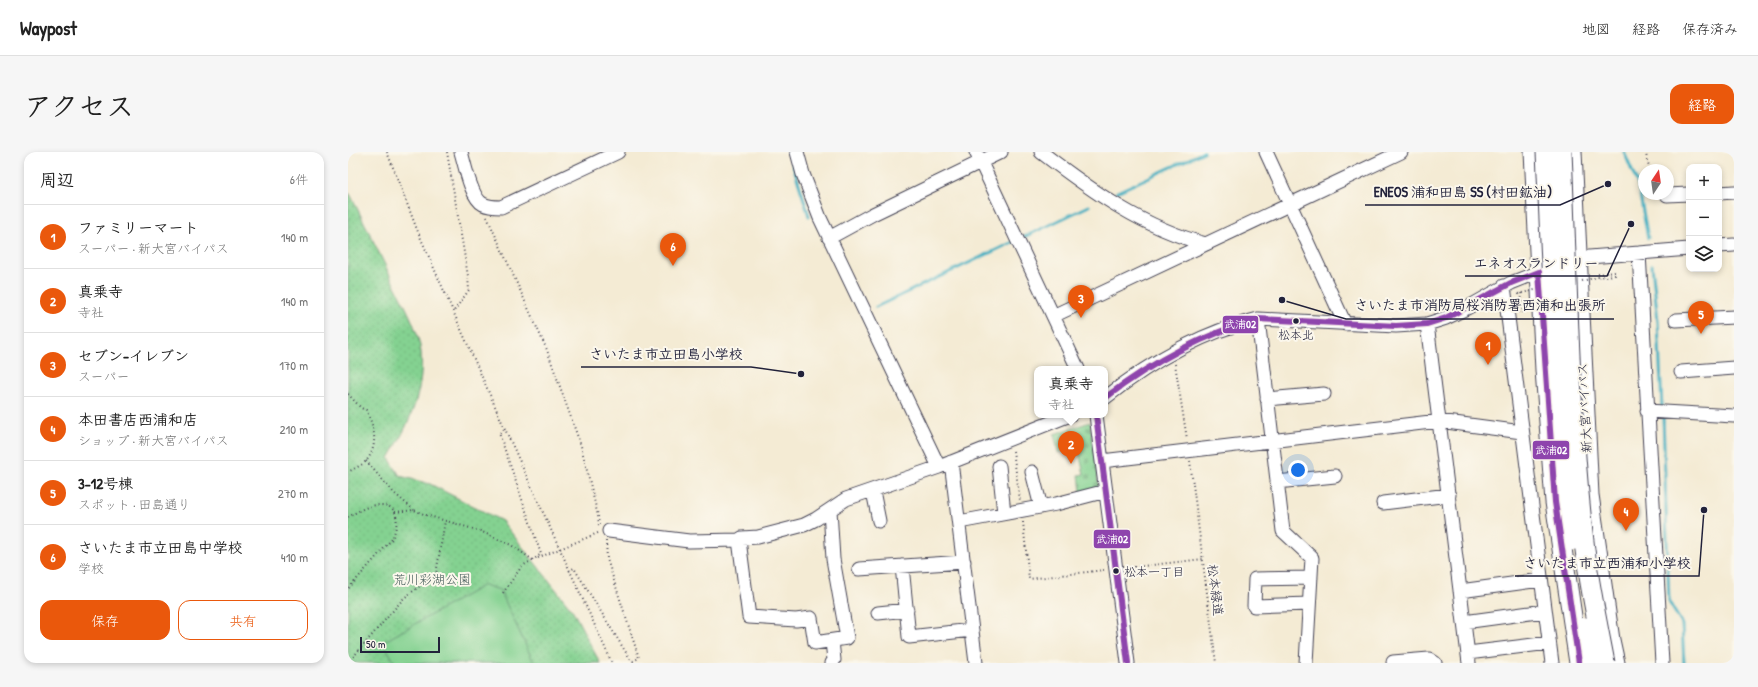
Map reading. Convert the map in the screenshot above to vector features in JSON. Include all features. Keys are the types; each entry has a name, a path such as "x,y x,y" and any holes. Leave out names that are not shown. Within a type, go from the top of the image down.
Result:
{"highway":[{"path":"1534,152 1539,272 1555,502 1579,663"},
{"path":"1546,152 1564,480 1573,552 1591,663"},
{"path":"1562,152 1572,382 1578,479 1585,550 1605,663"},
{"name":"新大宮バイパス","path":"1572,152 1589,495 1610,640 1615,663"}],"street":[{"path":"461,152 475,197 481,203 489,206 502,207 618,152"},
{"path":"797,152 803,174 830,238 945,464 959,522 976,663"},
{"path":"830,238 978,157 1001,152"},
{"path":"1041,152 1092,190 1147,223 1184,238 1206,244"},
{"path":"1266,152 1345,324"},
{"path":"1053,316 1401,152"},
{"path":"978,157 1077,366"},
{"path":"1722,193 1734,192"},
{"path":"1674,195 1686,194"},
{"path":"1722,246 1734,245"},
{"path":"1108,396 1132,376 1173,353 1237,324 1258,319 1396,326 1427,324 1446,318 1467,308 1504,286 1577,258 1686,249"},
{"path":"1639,253 1662,663"},
{"path":"1504,286 1552,663"},
{"path":"1676,320 1734,317"},
{"path":"1258,319 1284,531 1312,558 1306,663"},
{"path":"1427,324 1469,658 1549,643"},
{"path":"1681,372 1734,368"},
{"path":"1267,399 1324,394"},
{"path":"1647,411 1734,416"},
{"path":"609,531 689,541 739,540 742,538 758,537 804,525 846,499 873,491 945,464 1062,418"},
{"path":"1096,418 1128,663"},
{"path":"1102,461 1439,421 1522,432"},
{"path":"999,466 1004,514"},
{"path":"1032,472 1041,507"},
{"path":"1277,482 1336,476"},
{"path":"873,491 879,521"},
{"path":"959,522 1041,507 1106,491"},
{"path":"1383,503 1448,495"},
{"path":"739,540 749,618 796,620 812,618 815,643 847,638 833,559 830,510"},
{"path":"859,569 964,562"},
{"path":"902,566 909,637 972,630"},
{"path":"1309,604 1254,606 1255,580 1311,578"},
{"path":"1460,591 1541,580"},
{"path":"878,613 907,610"},
{"path":"1464,622 1545,611"},
{"path":"832,641 834,660 832,663"},
{"path":"1393,662 1429,659 1435,663"}],"path":[{"path":"387,152 418,232 559,549 612,663"},
{"path":"447,152 468,276 468,290 454,311"},
{"path":"1646,152 1649,164"},
{"path":"489,206 487,216 547,350 580,446 598,516 599,533 522,566 503,593"},
{"path":"1598,274 1615,272 1615,275 1598,277"},
{"path":"1518,294 1519,313 1523,313 1521,292"},
{"path":"348,394 361,408 366,410 372,421 374,439 366,461 348,472"},
{"path":"505,429 499,433 541,551 541,554 533,560"},
{"path":"1011,437 1022,510 1029,580 1116,569"},
{"path":"366,461 394,493 414,510 496,537 533,560"},
{"path":"348,517 369,507 377,505 384,506 395,512 414,510"},
{"path":"348,589 392,539 398,518 395,512"},
{"path":"348,663 404,598 436,574 444,521"},
{"path":"569,571 574,568 630,659 633,661 639,658 607,560 606,536 609,531"},
{"name":"松本緑道","path":"1116,569 1203,559 1216,663"}],"green space":[{"name":"荒川彩湖公園","path":"348,193 350,194 410,317 417,334 421,352 422,366 418,394 414,408 403,433 389,458 400,476 430,484 502,521 573,611 600,663 348,663"},
{"path":"1090,422 1099,488 1081,492 1079,475 1084,474 1078,449 1058,453 1054,434"},
{"path":"484,585 500,590 534,663 395,663 383,642"}],"waterway":[{"path":"789,152 809,216"},
{"path":"1117,192 1204,152"},
{"path":"1624,152 1638,185 1648,238"},
{"path":"1020,239 1089,206"},
{"path":"876,307 1015,241"},
{"path":"1652,265 1658,321 1662,408"},
{"path":"1663,416 1669,602 1682,624 1684,663"}],"transit line":[{"name":"武浦02","path":"1108,396 1159,361 1178,351 1217,333 1258,319 1396,326 1427,324 1446,318 1511,283 1539,272 1555,502 1579,663"},
{"name":"武浦02","path":"1096,418 1128,663"}],"place":[{"name":"ENEOS 浦和田島 SS (村田鉱油)","path":"1608,184"},
{"name":"エネオスランドリー","path":"1631,224"},
{"name":"さいたま市立田島中学校","path":"673,266"},
{"name":"さいたま市消防局桜消防署西浦和出張所","path":"1282,300"},
{"name":"セブン-イレブン","path":"1081,318"},
{"name":"松本北","path":"1296,321"},
{"name":"3-12号棟","path":"1701,334"},
{"name":"ファミリーマート","path":"1488,365"},
{"name":"さいたま市立田島小学校","path":"801,374"},
{"name":"真乗寺","path":"1071,464"},
{"name":"さいたま市立西浦和小学校","path":"1704,510"},
{"name":"本田書店西浦和店","path":"1626,531"},
{"name":"松本一丁目","path":"1116,571"}]}
